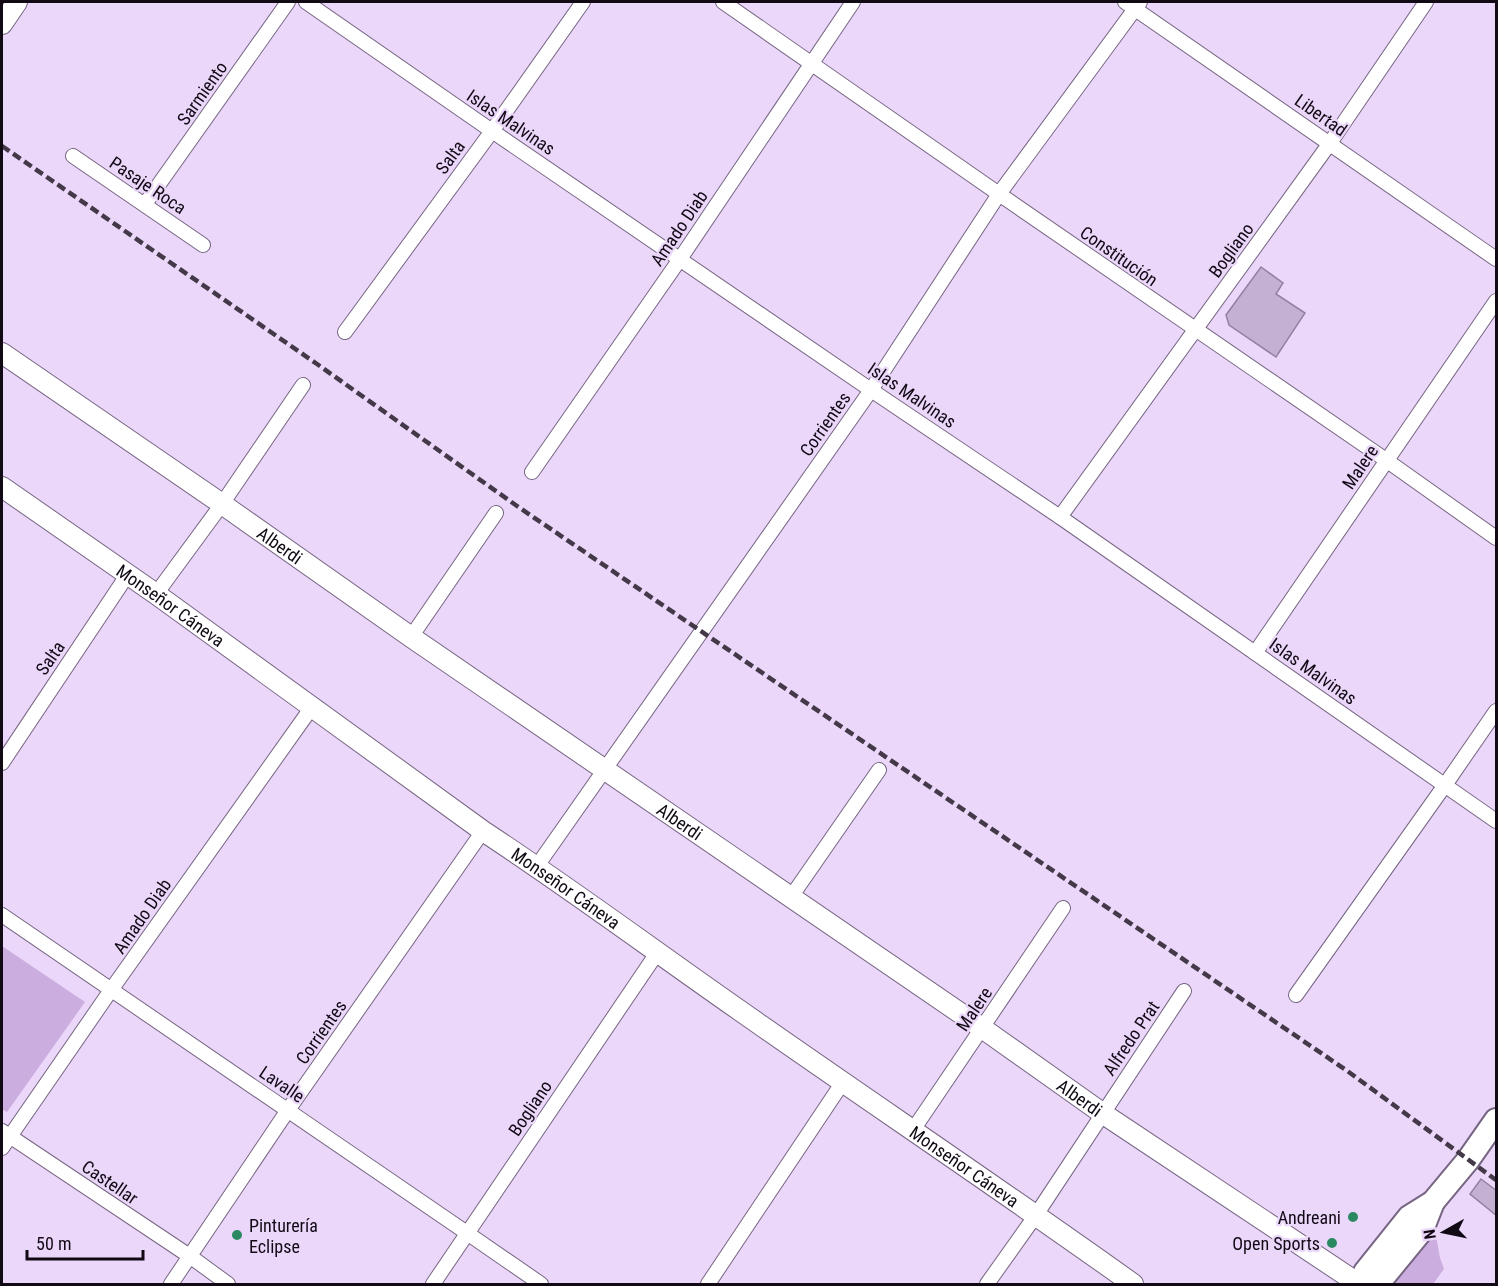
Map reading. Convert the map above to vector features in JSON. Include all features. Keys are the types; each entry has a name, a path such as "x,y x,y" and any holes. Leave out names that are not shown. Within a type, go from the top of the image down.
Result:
{"main road":[{"path":"1364,1284 1365,1272 1409,1217 1433,1202 1497,1120"},
{"path":"1371,1284 1381,1280 1422,1230 1433,1202"}],"street":[{"path":"2,24 17,2"},
{"name":"Sarmiento","path":"145,204 288,2"},
{"name":"Islas Malvinas","path":"306,2 1060,517 1497,821"},
{"name":"Salta","path":"345,332 583,2"},
{"name":"Constitución","path":"723,2 1497,538"},
{"name":"Amado Diab","path":"532,472 680,259 853,2"},
{"name":"Bogliano","path":"1060,517 1330,143 1426,2"},
{"name":"Libertad","path":"1133,4 1497,259"},
{"name":"Corrientes","path":"537,866 871,390 999,194 1133,4"},
{"name":"Pasaje Roca","path":"72,156 203,245"},
{"name":"Malere","path":"1255,653 1497,301"},
{"name":"Alberdi","path":"2,353 1102,1113 1359,1284"},
{"path":"156,594 222,504 303,385"},
{"name":"Monseñor Cáneva","path":"2,487 156,594 483,831 537,866 657,953 1133,1284"},
{"path":"411,637 496,513"},
{"name":"Salta","path":"2,763 128,574"},
{"name":"Amado Diab","path":"4,1138 312,707"},
{"path":"1296,995 1497,711"},
{"path":"791,897 879,770"},
{"name":"Corrientes","path":"171,1284 288,1110 483,831"},
{"name":"Malere","path":"913,1130 1063,908"},
{"name":"Lavalle","path":"2,915 541,1284"},
{"name":"Bogliano","path":"433,1284 657,953"},
{"name":"Alfredo Prat","path":"987,1284 1036,1215 1184,991"},
{"path":"708,1284 843,1082"},
{"name":"Castellar","path":"4,1138 190,1257 228,1284"}],"shaded area":[{"path":"2,946 85,1002 7,1112 2,1109"},
{"path":"1435,1230 1444,1269 1433,1284 1389,1284 1430,1233"}],"building":[{"path":"1261,267 1283,283 1276,294 1305,313 1276,357 1229,325 1226,315"},
{"path":"1481,1179 1497,1191 1497,1216 1470,1194"}],"railway":[{"path":"2,146 517,506 1346,1070 1496,1180"}],"place":[{"name":"Andreani","path":"1353,1217"},
{"name":"Pinturería Eclipse","path":"237,1235"},
{"name":"Open Sports","path":"1332,1243"}]}
